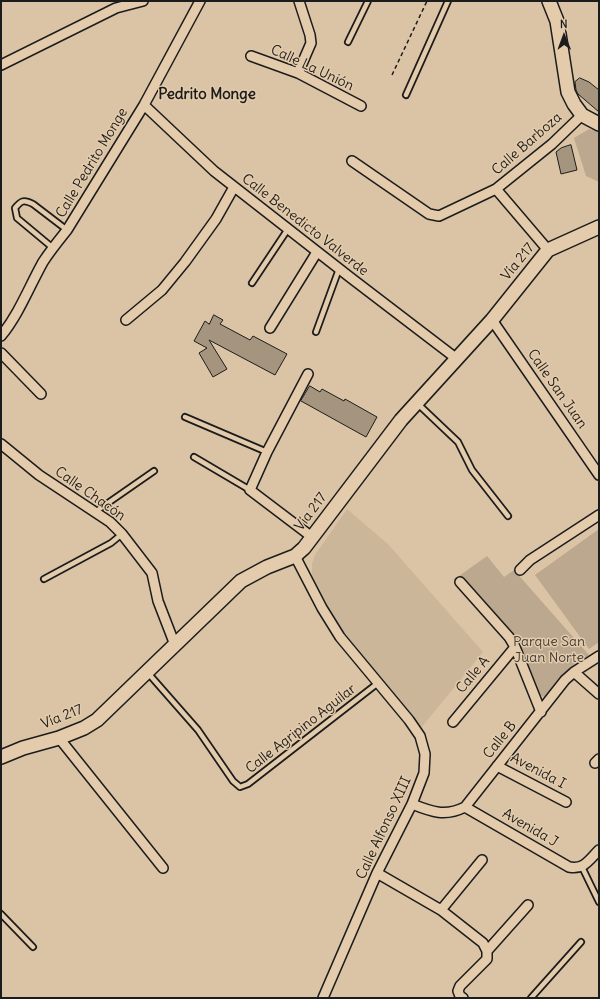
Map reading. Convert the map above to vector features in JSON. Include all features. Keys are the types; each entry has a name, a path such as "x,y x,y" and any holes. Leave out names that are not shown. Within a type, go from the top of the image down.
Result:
{"main road":[{"path":"549,1 558,21 568,92 582,115 599,124"},
{"name":"Vía 217","path":"1,757 23,748 59,738 84,728 97,720 241,581 267,567 295,556 304,548 401,420 492,320 548,250 599,227"}],"street":[{"path":"1,65 116,8 142,1"},
{"name":"Calle Pedrito Monge","path":"1,336 18,310 43,262 67,230 144,104 200,1"},
{"path":"298,73 310,43 310,35 299,1"},
{"name":"Calle La Unión","path":"251,56 298,73 361,106"},
{"name":"Calle Benedicto Valverde","path":"144,104 214,171 339,269 457,358"},
{"name":"Calle Barboza","path":"548,250 496,189 552,144 582,115"},
{"path":"352,161 429,214 439,216 496,189"},
{"path":"126,320 162,290 185,262 216,219 234,186"},
{"path":"270,328 317,252"},
{"name":"Calle San Juan","path":"492,320 599,475"},
{"path":"1,353 40,394"},
{"path":"308,374 267,452 250,490 312,537"},
{"name":"Calle Chacón","path":"1,444 39,475 110,522 122,534 152,573 158,601 175,645"},
{"path":"520,570 530,560 599,516"},
{"name":"Calle Alfonso XIII","path":"295,556 322,608 340,637 409,720 420,736 425,754 424,773 412,804 377,873 323,998"},
{"path":"460,582 509,637 515,647 541,712"},
{"name":"Calle A","path":"453,722 515,647"},
{"name":"Calle B","path":"465,807 565,680 574,672 599,656"},
{"path":"574,672 599,694"},
{"path":"59,738 162,868"},
{"name":"Avenida I","path":"497,766 566,802"},
{"path":"412,804 431,812 441,813 458,810 465,807"},
{"name":"Avenida J","path":"465,807 569,867 582,867"},
{"path":"582,867 599,850"},
{"path":"441,910 482,860"},
{"path":"377,873 441,910 483,943 487,951 487,959 460,986 458,991 460,996 463,998"},
{"path":"487,951 528,905"}],"lane":[{"path":"348,42 368,1"},
{"path":"406,95 448,1"},
{"path":"53,248 17,218 14,208 24,200 67,230"},
{"path":"252,283 288,229"},
{"path":"316,332 339,269"},
{"path":"417,402 458,442 472,470 508,516"},
{"path":"185,417 267,452"},
{"path":"194,457 250,490"},
{"path":"95,512 154,471"},
{"path":"44,579 111,543 122,534"},
{"name":"Calle Agripino Aguilar","path":"146,672 198,730 233,781 240,787 248,784 378,683"},
{"path":"582,867 599,902"},
{"path":"1,914 33,947"},
{"path":"531,998 581,942"}],"path":[{"path":"392,74 427,1"}],"shaded area":[{"path":"347,509 388,544 483,652 421,728 341,629 312,578 312,564 315,555"}],"green space":[{"path":"589,129 599,132 599,182 586,176 574,138"},
{"path":"599,529 599,642 589,649 535,575"},
{"name":"Parque San Juan Norte","path":"487,556 504,577 514,570 589,655 557,680 545,697 537,694 505,627 459,576"}],"building":[{"path":"580,78 589,82 599,90 599,112 578,94 575,82"},
{"path":"571,145 577,170 561,174 556,152 561,148"},
{"path":"214,315 223,320 220,324 250,340 253,336 287,354 275,375 209,340 227,369 213,377 199,353 207,348 194,341 205,321 209,324"},
{"path":"310,386 320,392 322,389 344,401 345,399 377,417 366,437 301,401"}],"district":[{"name":"Pedrito Monge","path":"207,95"}]}
